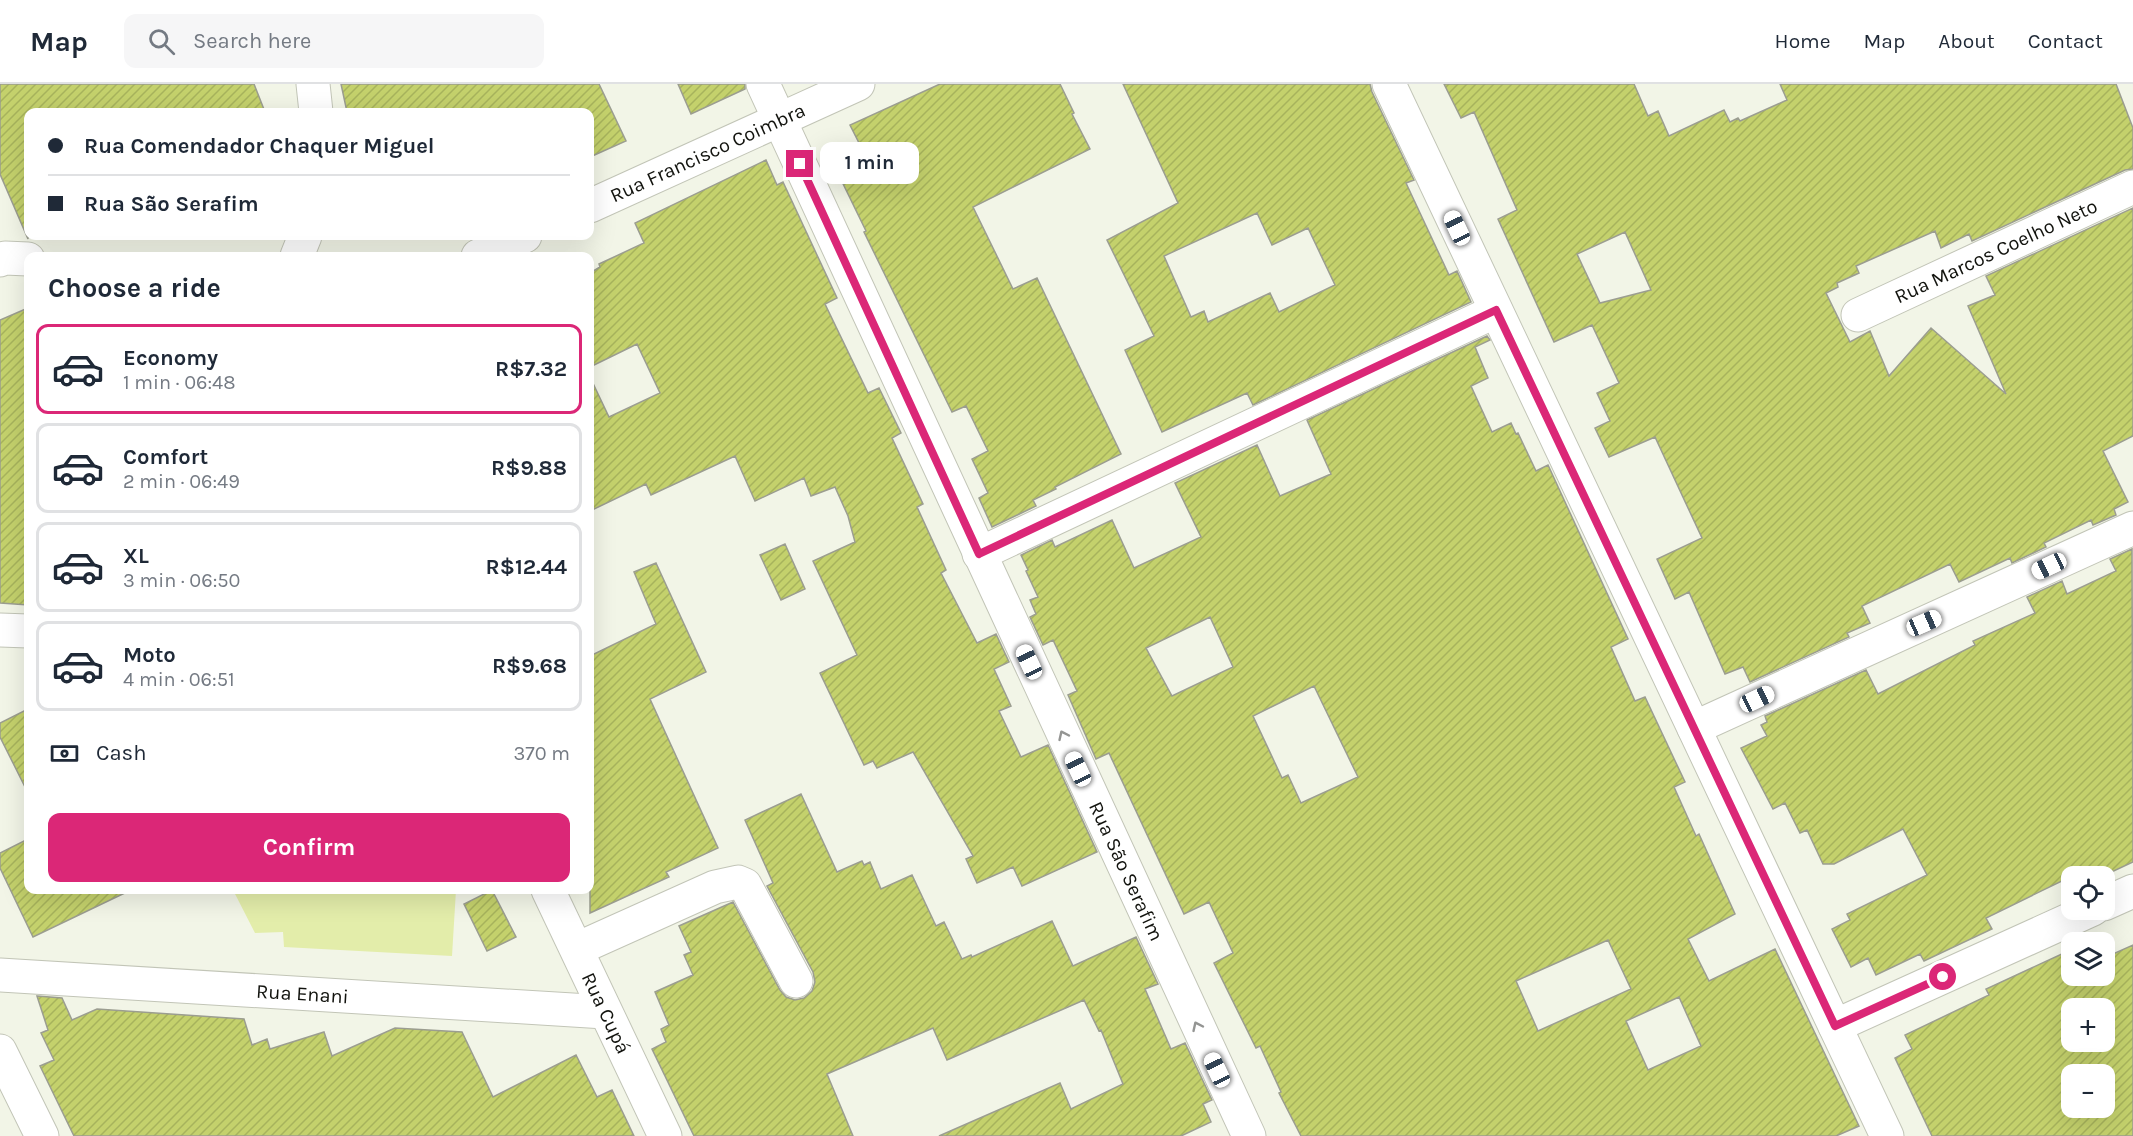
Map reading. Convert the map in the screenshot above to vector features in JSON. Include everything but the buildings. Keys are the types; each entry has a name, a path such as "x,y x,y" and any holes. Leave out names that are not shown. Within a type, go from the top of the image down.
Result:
{"street":[{"path":"313,84 316,108"},
{"name":"Rua São Serafim","path":"763,84 1249,1136"},
{"name":"Rua Francisco Coimbra","path":"594,204 858,84"},
{"path":"1389,84 1887,1136"},
{"name":"Rua Marcos Coelho Neto","path":"1858,315 2133,187"},
{"path":"487,252 516,240"},
{"path":"979,554 1496,310"},
{"path":"1694,728 2133,528"},
{"path":"0,630 24,631"},
{"path":"577,949 715,887 738,882 745,885 796,981"},
{"path":"2115,899 2133,891"},
{"name":"Rua Cupá","path":"550,894 665,1136"},
{"path":"1835,1026 2069,920"},
{"name":"Rua Enani","path":"0,975 605,1012"},
{"path":"0,1051 42,1136"}],"green space":[{"path":"235,894 456,894 452,956 284,947 283,932 255,933"}],"route":[{"path":"800,164 979,554 1496,310 1835,1026 1943,977"}]}
